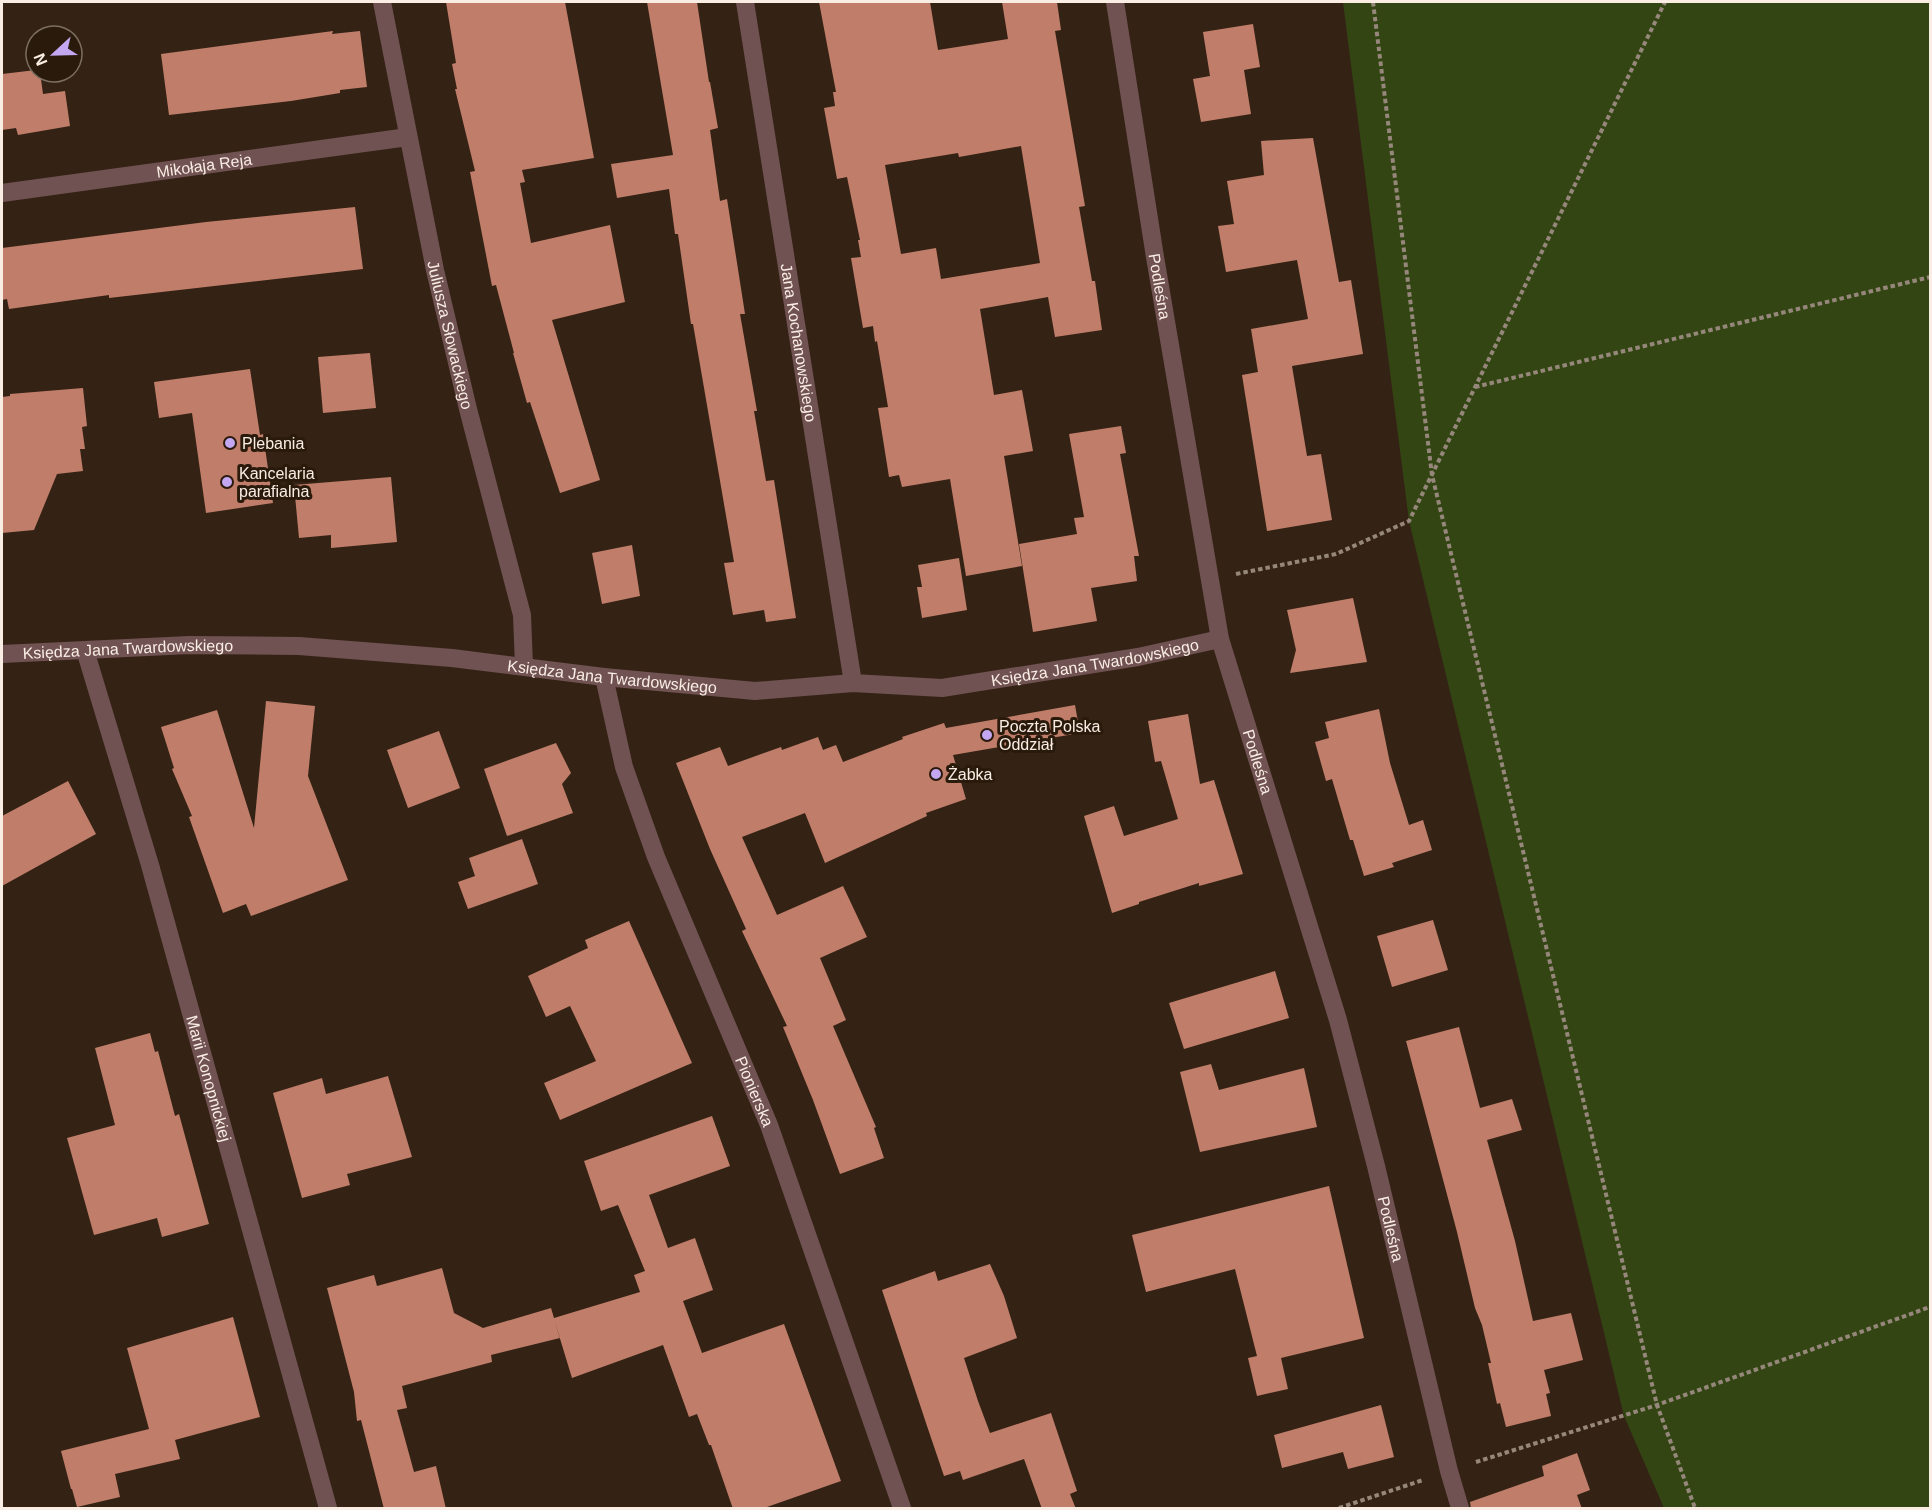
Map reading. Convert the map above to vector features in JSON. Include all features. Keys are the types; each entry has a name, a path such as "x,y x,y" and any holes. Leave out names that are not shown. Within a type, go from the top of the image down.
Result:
{"street":[{"name":"Juliusza Słowackiego","path":"382,2 435,270 468,409 522,615 524,666"},
{"name":"Jana Kochanowskiego","path":"745,2 853,684"},
{"name":"Podleśna","path":"1115,2 1155,257 1220,639 1338,1020 1460,1509"},
{"name":"Mikołaja Reja","path":"2,193 408,137"},
{"name":"Księdza Jana Twardowskiego","path":"2,654 189,645 299,646 452,658 604,677 755,691 853,684 942,688 1138,657 1220,639"},
{"name":"Marii Konopnickiej","path":"85,650 150,865 328,1509"},
{"name":"Pionierska","path":"604,677 624,767 656,857 769,1125 902,1509"}],"path":[{"path":"1373,2 1432,475 1657,1405 1695,1509"},
{"path":"1210,579 1336,554 1409,521 1665,2"},
{"path":"1475,387 1930,277"},
{"path":"1339,1509 1449,1471 1657,1405 1930,1307"}],"green space":[{"path":"1343,2 1930,2 1930,1508 1664,1508 1624,1416 1409,521"}],"building":[{"path":"446,2 565,2 594,158 522,170 525,182 520,183 531,243 610,225 625,302 552,320 600,480 560,493 530,402 527,403 496,285 492,286 470,172 475,171 455,89 457,89 452,64 456,63"},
{"path":"647,2 697,2 718,128 710,130 720,201 727,199 745,314 740,314 757,411 754,411 766,481 774,480 796,618 766,622 764,610 733,615 724,563 734,562 693,324 691,324 678,234 675,234 669,189 617,198 611,164 673,155"},
{"path":"819,2 930,2 938,50 1008,39 1002,2 1057,2 1061,30 1055,31 1085,206 1079,207 1092,281 1095,281 1102,330 1055,337 1048,297 980,309 994,395 1022,390 1033,451 1004,456 1022,566 966,576 950,479 902,487 899,475 889,477 878,408 888,407 877,341 875,342 873,326 863,328 851,258 861,257 858,240 860,240 847,177 837,179 824,108 835,106 833,92 836,92","holes":["1021,146 1040,263 941,279 936,248 901,254 885,165 958,153 959,157"]},
{"path":"1253,24 1260,67 1244,70 1251,114 1201,122 1193,79 1210,76 1203,32"},
{"path":"333,31 332,34 360,31 367,87 340,90 340,93 291,101 169,115 161,54"},
{"path":"24,71 24,84 42,84 43,94 65,91 70,126 18,135 16,128 2,130 2,74"},
{"path":"1313,138 1339,282 1351,280 1363,354 1292,366 1307,456 1321,454 1332,520 1267,531 1242,375 1258,372 1251,329 1308,319 1297,260 1226,272 1218,226 1234,224 1227,181 1264,175 1261,141"},
{"path":"355,207 363,269 109,298 109,295 9,309 7,299 2,300 2,248 206,222"},
{"path":"370,353 376,408 323,413 318,357"},
{"name":"Plebania","path":"250,369 260,435 263,434 273,503 206,513 192,413 159,418 154,382"},
{"path":"83,388 87,426 82,427 85,449 80,449 83,471 57,474 34,530 2,533 2,397 10,396 10,394"},
{"path":"1121,426 1126,453 1120,454 1139,556 1134,556 1137,581 1091,588 1097,621 1033,632 1019,544 1077,534 1074,518 1084,517 1069,434"},
{"path":"391,477 397,542 331,548 331,535 299,538 294,485"},
{"path":"632,545 640,596 602,604 592,553"},
{"path":"959,558 967,610 922,618 917,587 922,587 918,565"},
{"path":"1353,598 1367,662 1290,673 1296,650 1287,610"},
{"path":"266,701 315,706 308,776 348,880 251,916 246,904 223,913 189,817 192,816 172,769 174,768 161,727 217,710 254,828"},
{"path":"1075,705 1080,733 953,755 966,799 926,813 927,816 825,863 805,813 742,837 777,915 843,886 867,937 820,958 846,1020 833,1026 876,1127 874,1128 884,1158 840,1174 783,1027 787,1026 742,931 746,929 710,849 676,763 720,747 728,766 781,747 782,750 818,737 823,750 836,745 843,762 903,739 902,737 944,723 946,728"},
{"path":"1379,709 1390,763 1409,825 1423,820 1432,850 1392,863 1394,867 1364,876 1353,840 1350,840 1332,779 1326,781 1315,742 1329,738 1325,722"},
{"path":"1188,714 1200,784 1214,780 1243,874 1199,886 1199,883 1112,913 1084,816 1114,806 1124,836 1178,819 1161,761 1155,762 1148,721"},
{"path":"439,731 460,788 408,808 387,750"},
{"path":"556,743 571,773 562,784 573,813 507,836 484,769"},
{"path":"68,781 96,834 2,886 2,816"},
{"path":"522,839 538,884 468,909 458,882 475,876 469,858"},
{"path":"1433,920 1448,970 1392,987 1377,936"},
{"path":"629,921 692,1063 560,1120 544,1083 596,1061 570,1006 546,1017 528,976 588,948 585,940"},
{"path":"1275,971 1289,1018 1184,1049 1169,1003"},
{"path":"1459,1027 1480,1108 1512,1099 1522,1130 1487,1140 1515,1241 1533,1321 1571,1313 1583,1360 1544,1370 1550,1393 1546,1394 1551,1416 1506,1427 1500,1403 1497,1404 1482,1325 1475,1308 1406,1041"},
{"path":"150,1033 155,1052 158,1051 175,1116 179,1114 209,1224 162,1237 157,1218 94,1235 67,1138 115,1125 95,1048"},
{"path":"1211,1064 1219,1090 1304,1068 1317,1127 1200,1152 1180,1072"},
{"path":"388,1076 412,1157 347,1174 350,1185 302,1198 273,1093 322,1078 326,1094"},
{"path":"712,1116 730,1166 649,1195 668,1248 695,1238 713,1290 683,1301 702,1353 784,1324 841,1481 761,1509 733,1509 711,1445 709,1445 697,1414 689,1417 663,1345 572,1378 560,1338 491,1355 492,1362 402,1386 407,1408 397,1410 414,1472 436,1466 446,1509 384,1509 361,1420 357,1421 354,1392 327,1288 374,1275 377,1286 442,1268 454,1313 483,1328 551,1308 554,1318 640,1292 634,1275 645,1271 618,1205 601,1211 584,1161"},
{"path":"1329,1186 1364,1338 1281,1358 1288,1389 1257,1396 1248,1358 1257,1356 1235,1269 1146,1292 1132,1235"},
{"path":"990,1264 1004,1296 1017,1338 964,1358 978,1401 990,1433 1051,1413 1077,1491 1070,1494 1076,1509 1042,1509 1024,1459 963,1480 960,1471 944,1476 882,1290 935,1271 938,1281"},
{"path":"233,1317 260,1417 175,1440 180,1459 115,1474 120,1497 77,1507 61,1451 149,1429 127,1348"},
{"path":"1381,1405 1394,1457 1348,1469 1343,1452 1282,1468 1274,1435"},
{"path":"1577,1453 1590,1490 1577,1495 1582,1509 1471,1509 1470,1502 1544,1476 1542,1466"}],"place":[{"name":"Plebania","path":"230,443"},
{"name":"Kancelaria parafialna","path":"227,482"},
{"name":"Poczta Polska Oddział","path":"987,735"},
{"name":"Żabka","path":"936,774"}]}
